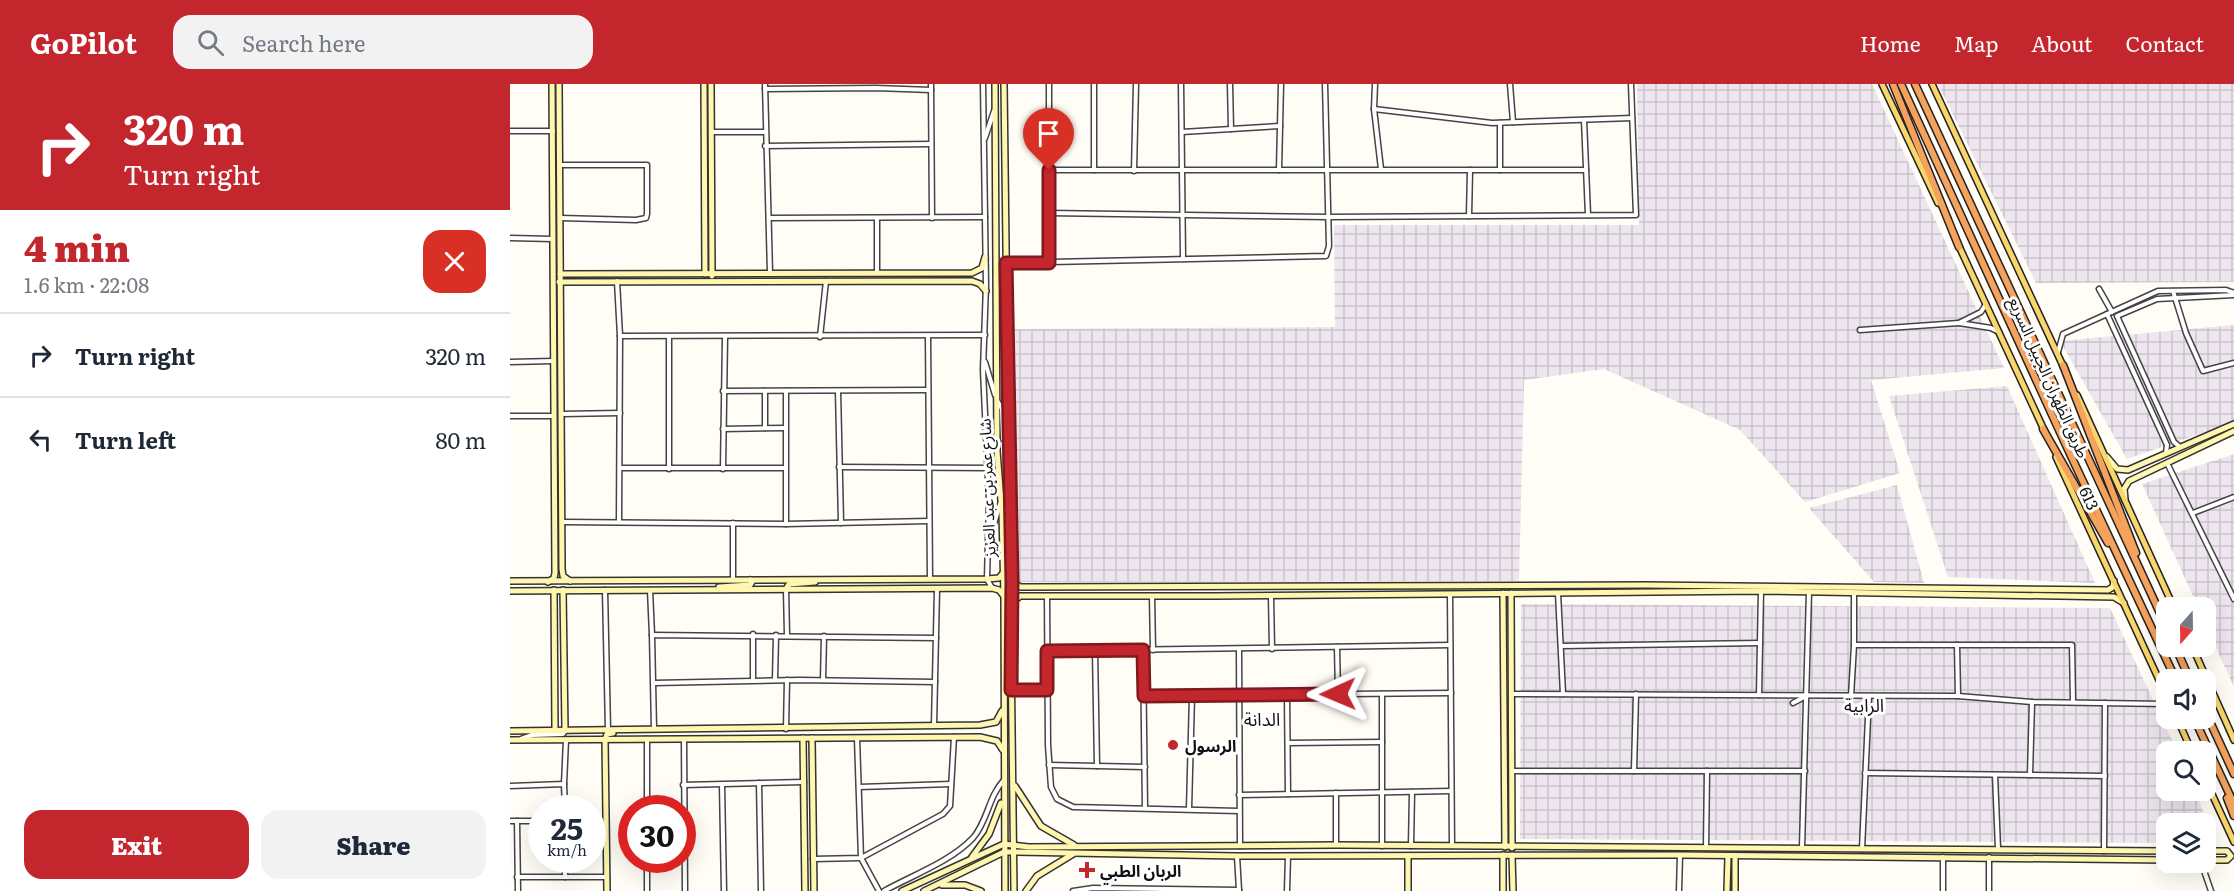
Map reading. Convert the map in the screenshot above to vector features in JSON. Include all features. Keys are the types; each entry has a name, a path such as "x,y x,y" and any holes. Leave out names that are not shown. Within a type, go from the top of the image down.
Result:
{"highway":[{"path":"1893,84 1959,247"},
{"name":"طريق الظهران الجبيل السريع","path":"1901,84 2171,669"},
{"name":"طريق الظهران الجبيل السريع","path":"1915,84 2156,604"},
{"path":"2063,365 2156,600"},
{"path":"2043,429 2135,590"},
{"path":"2213,729 2234,774"},
{"path":"2216,766 2234,804"},
{"path":"2216,768 2234,816"}],"main road":[{"name":"613","path":"1882,84 1984,297 2156,673"},
{"path":"1932,84 2169,597"},
{"path":"2197,657 2234,740"},
{"path":"2215,801 2234,842"}],"street":[{"path":"548,582 554,578 555,568 552,84"},
{"path":"560,84 562,569 563,576 570,581"},
{"path":"704,84 705,273 710,280"},
{"path":"710,280 713,273 711,84"},
{"path":"931,84 932,218"},
{"path":"983,84 986,257 984,355 988,468 987,579 992,588"},
{"name":"شارع عمر بن عبد العزيز","path":"995,84 997,451 1004,597 1005,891"},
{"name":"شارع عمر بن عبد العزيز","path":"1004,84 1012,581 1014,891"},
{"path":"1049,84 1049,263"},
{"path":"1094,84 1094,170"},
{"path":"1134,171 1136,84"},
{"path":"1181,84 1183,258"},
{"path":"1230,84 1231,129"},
{"path":"1279,170 1281,84"},
{"path":"1006,263 1323,257 1329,246 1324,84"},
{"path":"1375,84 1374,109 1381,169"},
{"path":"1510,84 1513,122"},
{"path":"1049,213 1328,217 1636,215 1631,84"},
{"path":"770,273 770,218 764,132 765,86 876,86 931,90"},
{"path":"984,140 995,108"},
{"path":"1374,109 1500,123 1632,118"},
{"path":"1584,120 1588,215"},
{"path":"1500,123 1500,170"},
{"path":"1182,132 1280,126"},
{"path":"510,131 552,131"},
{"path":"712,132 764,132"},
{"path":"765,146 931,144"},
{"path":"560,165 647,165 646,218 636,220 560,218"},
{"path":"1049,170 1586,170"},
{"path":"1469,216 1470,170"},
{"path":"770,218 985,217"},
{"path":"877,273 878,218"},
{"path":"510,238 553,239"},
{"path":"553,250 557,280 561,282 972,281 980,284 986,291"},
{"path":"560,274 972,273 982,268 986,257"},
{"path":"972,273 975,277 972,281"},
{"path":"820,337 826,280"},
{"path":"617,281 620,336 619,522"},
{"path":"2099,289 2113,313 2174,442 2180,447"},
{"path":"2058,353 2063,334 2158,291 2226,290 2234,294"},
{"path":"2173,291 2186,333 2203,371 2234,363"},
{"path":"2113,313 2157,299 2234,294"},
{"path":"1959,323 1981,312 1985,307 1984,297"},
{"path":"2113,313 2149,405 2168,445 2166,453"},
{"path":"1860,330 1959,323 1991,328 2002,336"},
{"path":"620,336 928,337 985,335"},
{"path":"669,337 669,469"},
{"path":"723,469 725,337"},
{"path":"928,337 927,467 930,579"},
{"path":"984,355 988,375 1002,409 1003,439 1010,441"},
{"path":"510,362 554,361"},
{"path":"723,391 927,390"},
{"path":"765,391 765,428"},
{"path":"786,391 784,468 786,524"},
{"path":"838,391 841,523"},
{"path":"2149,405 2160,411"},
{"path":"562,414 620,413"},
{"path":"510,416 554,416"},
{"path":"2106,457 2113,466 2122,471 2234,424"},
{"path":"723,429 785,428"},
{"path":"2125,501 2124,489 2129,481 2234,431"},
{"path":"2167,463 2234,599"},
{"path":"620,468 784,468"},
{"path":"839,468 988,468"},
{"path":"2193,513 2234,497"},
{"path":"988,542 1001,501"},
{"path":"562,522 786,524 929,521"},
{"path":"733,523 733,580"},
{"path":"555,568 558,573 562,569"},
{"path":"510,581 987,579 999,578 1003,571"},
{"path":"712,589 728,585 750,585 752,582 750,580"},
{"path":"787,635 786,589 789,584 828,580"},
{"path":"1012,581 1020,587 1504,586 2108,590 2113,587 2114,580"},
{"path":"1504,586 1507,593 1512,694 1512,848"},
{"path":"1078,587 1050,591 1047,596 1050,787 1057,799 1073,807 1239,811"},
{"path":"510,591 992,588 999,590 1004,597"},
{"path":"934,725 937,589"},
{"path":"554,590 555,730"},
{"path":"517,740 532,735 563,734 565,730 563,590"},
{"path":"605,590 608,730"},
{"path":"650,590 654,730"},
{"path":"1012,603 1017,596 1761,591 2114,597 2124,604"},
{"path":"1759,695 1761,591"},
{"path":"1558,592 1563,694"},
{"path":"1802,848 1809,592"},
{"path":"1505,847 1507,593"},
{"path":"1851,696 1854,593"},
{"path":"1450,594 1452,846"},
{"path":"1152,596 1153,650"},
{"path":"1271,596 1272,649"},
{"path":"555,645 564,633"},
{"path":"652,635 753,634 936,638"},
{"path":"753,634 753,680"},
{"path":"775,680 776,635"},
{"path":"823,680 824,636"},
{"path":"1561,646 1760,643"},
{"path":"1047,651 1239,650 1450,645"},
{"path":"1854,645 2072,645 2073,702"},
{"path":"1957,645 1958,696"},
{"path":"1337,647 1338,694"},
{"path":"1095,650 1097,766"},
{"path":"1143,650 1145,808"},
{"path":"1239,650 1240,846"},
{"path":"654,683 753,680 935,682"},
{"path":"786,729 787,680"},
{"path":"1011,690 1047,690"},
{"path":"1144,696 1451,693"},
{"path":"1381,855 1378,852 1382,846 1382,694"},
{"path":"1512,694 1958,696 2032,702 2156,704"},
{"path":"1634,771 1636,694"},
{"path":"1287,695 1288,794"},
{"path":"1189,810 1192,696"},
{"path":"1793,703 1806,696"},
{"path":"1862,849 1869,696"},
{"path":"2030,775 2032,702"},
{"path":"2104,851 2105,703"},
{"path":"510,731 786,729 988,724 996,722 1003,710"},
{"path":"988,724 991,731 988,738"},
{"path":"607,891 605,740 610,733 633,733 638,730"},
{"path":"510,740 954,737 988,738 997,741 1003,750"},
{"path":"813,859 861,858 943,814 950,806 954,737"},
{"path":"803,738 805,891"},
{"path":"812,738 814,891"},
{"path":"857,738 861,858 879,891"},
{"path":"646,739 647,795"},
{"path":"684,739 685,891"},
{"path":"564,795 566,740"},
{"path":"1288,743 1382,742"},
{"path":"1049,765 1145,767"},
{"path":"1512,771 1805,771"},
{"path":"1706,848 1707,771"},
{"path":"1866,773 2105,776"},
{"path":"1995,775 1998,849"},
{"path":"884,891 956,852 974,836 991,797 1004,780"},
{"path":"683,785 804,782"},
{"path":"759,783 761,891"},
{"path":"510,786 564,784"},
{"path":"859,787 951,784"},
{"path":"1013,784 1041,826 1077,849"},
{"path":"722,785 724,891"},
{"path":"970,860 996,821 1004,790"},
{"path":"1239,795 1451,791"},
{"path":"1411,846 1413,792"},
{"path":"1336,793 1336,845"},
{"path":"510,821 528,821"},
{"path":"517,821 518,891"},
{"path":"902,891 1004,844 1237,856 1680,855 2156,860"},
{"path":"924,891 1004,852 1077,849 1336,845 2156,851"},
{"path":"1361,855 1367,850 1365,846"},
{"path":"1026,891 1037,876 1077,849"},
{"path":"2216,851 2226,851 2231,856 2227,860 2216,860"},
{"path":"1287,891 1288,855"},
{"path":"1503,855 1503,891"},
{"path":"1512,855 1513,891"},
{"path":"1679,891 1680,855"},
{"path":"1073,891 1093,888 1239,890 1237,856"},
{"path":"1408,856 1408,891"},
{"path":"1727,891 1728,856"},
{"path":"1735,891 1736,856"},
{"path":"1943,857 1943,891"},
{"path":"1989,857 1989,891"},
{"path":"647,873 647,891"},
{"path":"2204,873 2211,891"},
{"path":"517,878 607,877"},
{"path":"934,886 952,884 981,891"}],"shaded area":[{"path":"1637,84 1872,84 2004,368 1871,380 1900,473 1805,502 1740,430 1604,369 1524,380 1519,581 1019,582 1015,329 1335,327 1334,225 1639,225"},
{"path":"1938,84 2234,84 2234,282 2036,283"},
{"path":"2234,325 2234,422 2127,459 2060,341"},
{"path":"2007,386 2095,583 1948,577 1889,396"},
{"path":"2234,454 2234,687 2216,648 2216,597 2193,597 2142,484"},
{"path":"1897,485 1924,583 1874,582 1809,508"},
{"path":"1521,604 2110,608 2156,706 2156,729 2167,729 2172,741 2156,741 2156,801 2199,801 2204,813 2156,813 2156,843 1520,839"}],"place":[{"name":"الرسول","path":"1173,745"},
{"name":"الربان الطبي","path":"1087,870"}],"district":[{"name":"الرابية","path":"1864,704"},
{"name":"الدانة","path":"1262,718"}],"route":[{"path":"1049,170 1049,263 1020,261 1006,263 1012,581 1011,690 1047,690 1047,651 1143,650 1144,696 1338,694"}]}
